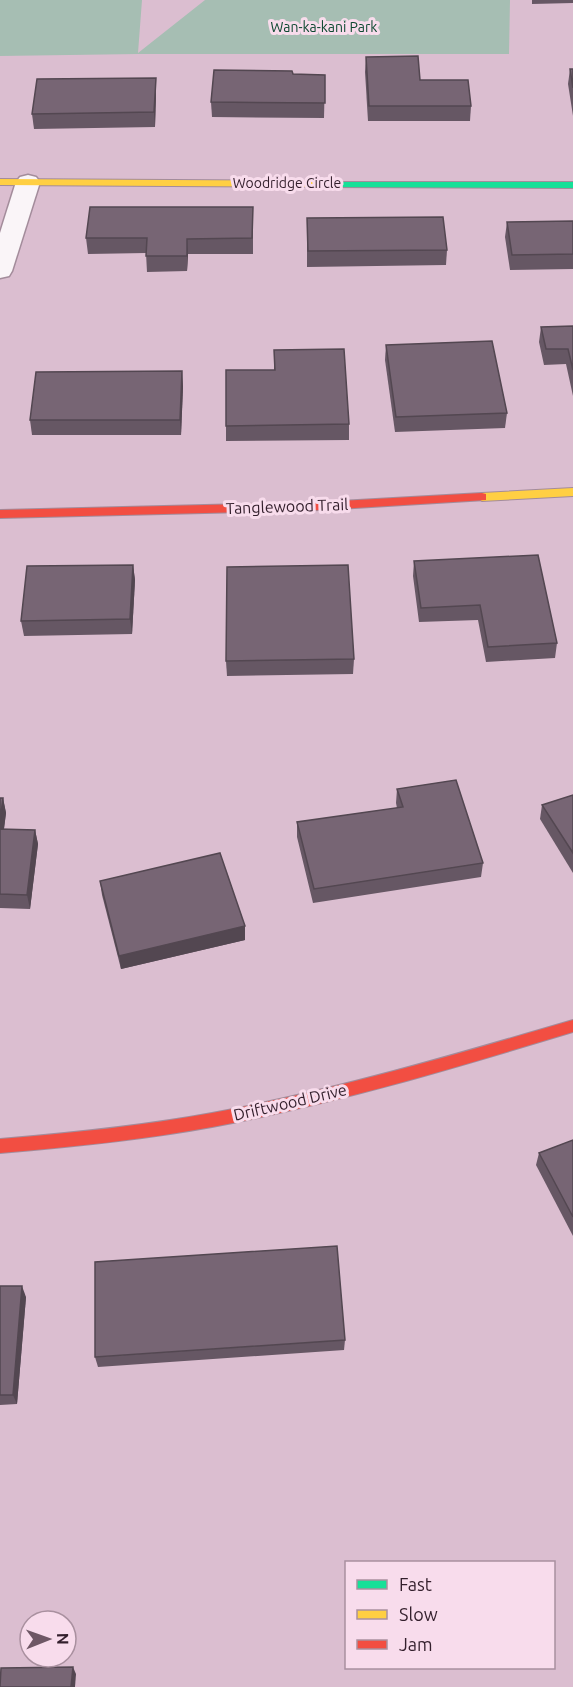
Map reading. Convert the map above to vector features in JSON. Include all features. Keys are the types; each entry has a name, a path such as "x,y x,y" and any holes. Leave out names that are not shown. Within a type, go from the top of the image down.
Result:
{"street":[{"name":"Woodridge Circle","path":"0,182 573,185"},
{"path":"0,272 28,182"},
{"name":"Tanglewood Trail","path":"0,514 322,506 573,492"},
{"name":"Driftwood Drive","path":"0,1146 83,1139 238,1115 460,1061 573,1026"}],"green space":[{"name":"Wan-ka-kani Park","path":"0,0 142,0 138,53 205,0 510,0 509,54 0,56"}],"building":[{"path":"418,56 420,80 468,80 471,106 369,106 366,57"},
{"path":"570,69 573,69 573,88"},
{"path":"214,70 292,71 293,74 325,75 325,103 211,102"},
{"path":"156,78 154,112 32,114 37,79"},
{"path":"90,207 253,207 252,238 187,239 187,256 146,256 147,238 86,238"},
{"path":"443,217 447,250 308,251 307,218"},
{"path":"573,221 573,254 512,255 507,222"},
{"path":"573,326 573,370 568,349 546,349 541,327"},
{"path":"492,341 507,413 396,417 386,345"},
{"path":"344,349 349,424 226,426 226,370 275,370 274,350"},
{"path":"182,371 180,420 30,420 36,372"},
{"path":"538,555 557,643 488,647 480,605 421,608 414,561"},
{"path":"133,565 130,619 21,621 27,566"},
{"path":"348,565 354,659 226,661 227,567"},
{"path":"456,780 483,863 314,889 297,822 403,807 397,789"},
{"path":"573,795 573,853 542,805"},
{"path":"0,798 3,798 0,821"},
{"path":"0,829 35,830 27,895 0,894"},
{"path":"220,853 245,926 119,956 100,881"},
{"path":"573,1140 573,1217 539,1153"},
{"path":"337,1246 345,1340 95,1357 95,1262"},
{"path":"0,1286 22,1286 13,1395 0,1395"},
{"path":"1,1668 73,1669 71,1687 0,1687"}],"traffic: fast":[{"path":"322,184 573,185"}],"traffic: slow":[{"path":"0,182 322,184"},
{"path":"482,497 573,492"}],"traffic: jam":[{"path":"0,514 322,506 482,497"},
{"path":"0,1146 80,1139 186,1125 258,1111 394,1078 573,1026"}]}
